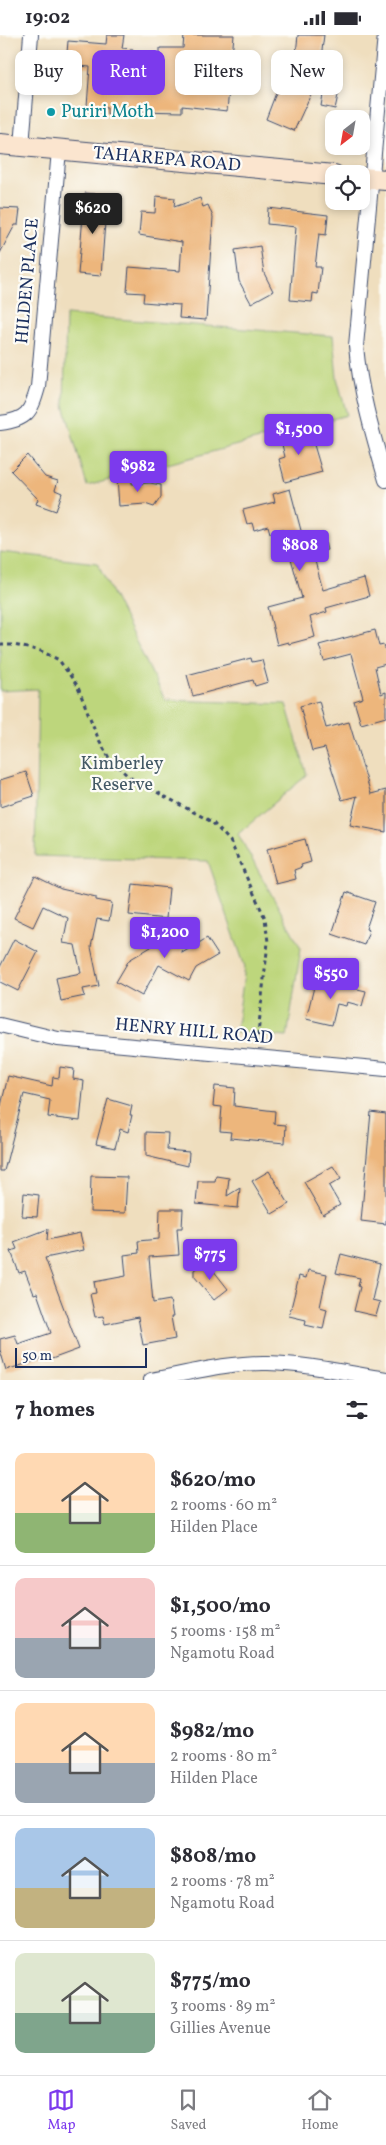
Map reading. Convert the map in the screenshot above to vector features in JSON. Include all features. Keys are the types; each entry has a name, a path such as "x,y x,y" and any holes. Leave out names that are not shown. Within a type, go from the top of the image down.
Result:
{"street":[{"path":"22,146 31,35"},
{"path":"385,35 356,346 358,376 364,404 386,479"},
{"name":"TAHAREPA ROAD","path":"0,144 325,174"},
{"name":"HILDEN PLACE","path":"0,423 14,422 26,416 33,404 38,387 60,150"},
{"name":"HENRY HILL ROAD","path":"0,1025 58,1039 386,1069"},
{"path":"151,1380 204,1375 268,1363 306,1366 386,1379"}],"path":[{"path":"0,645 14,645 41,651 59,661 77,685 108,758 129,777 212,823 230,841 265,919 268,942 256,1056"}],"green space":[{"path":"66,315 333,336 337,378 347,415 87,486 64,405"},
{"name":"Kimberley Reserve","path":"0,552 97,563 165,700 286,704 307,775 238,834 301,948 287,1037 236,1033 245,967 208,861 35,856 38,689 0,691"}],"building":[{"path":"107,35 124,35 122,48 133,50 92,50 92,95 165,95 165,50 160,50 160,48 183,48 184,35 234,35 233,50 175,50 175,95 229,95 227,111 182,106 182,112 136,111 136,116 107,114 107,108 87,106 90,67 82,66 82,50 67,50 68,41 106,44"},
{"path":"298,35 324,35 322,50 296,50"},
{"path":"275,95 311,95 294,131 266,119"},
{"path":"323,95 338,95 335,109 321,106"},
{"path":"85,193 107,195 101,276 78,274"},
{"path":"156,196 175,198 174,207 200,198 203,207 208,205 213,217 206,320 179,318 180,305 143,302 144,293 127,292 129,267 180,271 182,242 139,235 141,212 155,213"},
{"path":"0,208 20,209 18,225 15,225 0,253"},
{"path":"268,208 328,215 326,235 319,234 315,267 321,267 318,294 313,293 312,302 290,300 296,227 267,224"},
{"path":"260,246 264,273 273,291 251,303 239,281 235,250"},
{"path":"309,428 322,472 285,482 279,459 285,457 280,436"},
{"path":"27,455 45,477 58,481 55,490 62,493 56,511 36,504 38,499 11,471"},
{"path":"132,477 132,484 150,483 161,485 161,497 154,507 145,504 119,506 117,478"},
{"path":"290,489 303,538 323,533 327,550 313,554 323,590 364,578 369,596 326,608 327,612 310,617 315,637 277,645 268,607 302,598 283,530 270,533 268,526 254,530 252,523 247,524 243,510 275,502 273,494"},
{"path":"375,630 379,646 384,645 386,652 386,664 375,667 381,694 386,692 386,717 361,724 354,701 363,698 351,654 324,661 319,645"},
{"path":"251,658 252,662 262,660 268,682 255,686 253,680 193,696 187,675"},
{"path":"319,701 326,728 349,722 371,794 386,790 386,832 350,825 357,796 342,800 325,748 312,751 300,706"},
{"path":"26,772 34,796 0,807 0,780"},
{"path":"305,839 311,862 301,865 302,867 294,870 296,879 276,884 267,849"},
{"path":"35,876 61,889 96,897 96,900 112,903 109,921 97,919 91,947 99,986 83,989 85,996 61,1001 56,978 81,973 75,945 63,943 68,918 43,906 33,927 14,918"},
{"path":"133,884 169,888 166,919 129,915"},
{"path":"346,892 375,902 366,929 369,930 364,945 332,934"},
{"path":"154,925 185,929 182,953 207,938 218,955 196,968 189,981 159,965 142,996 116,982 129,960 151,947"},
{"path":"14,939 38,952 18,991 0,982 0,967"},
{"path":"316,979 366,991 362,1006 347,1002 346,1006 337,1004 332,1025 306,1019"},
{"path":"60,1067 74,1069 73,1079 84,1081 80,1121 48,1117 50,1100 24,1094 4,1171 0,1171 0,1110 8,1076 52,1086 53,1077 59,1078"},
{"path":"215,1086 235,1088 234,1106 275,1111 274,1124 286,1125 285,1143 230,1138 231,1132 220,1131 222,1107 213,1106"},
{"path":"108,1099 132,1106 128,1132 120,1129 115,1148 96,1144"},
{"path":"371,1112 386,1114 386,1224 361,1221"},
{"path":"146,1132 168,1133 167,1150 189,1152 188,1166 146,1156"},
{"path":"333,1166 341,1179 329,1186 340,1205 323,1215 304,1182"},
{"path":"269,1171 289,1204 272,1214 252,1181"},
{"path":"91,1176 127,1177 125,1213 90,1212"},
{"path":"216,1176 229,1178 227,1196 240,1188 238,1208 196,1204 198,1181 215,1181"},
{"path":"24,1193 39,1195 37,1217 22,1216"},
{"path":"160,1209 183,1209 182,1228 177,1228 179,1255 149,1257 153,1303 170,1300 175,1339 143,1345 138,1317 105,1324 103,1316 95,1317 90,1294 96,1293 94,1282 126,1276 124,1255 139,1253 138,1241 159,1239"},
{"path":"48,1229 47,1240 80,1233 84,1250 45,1258 79,1349 49,1360 48,1357 6,1370 0,1350 0,1339 15,1335 18,1344 51,1333 37,1293 34,1294 25,1271 19,1273 11,1251 17,1249 14,1242"},
{"path":"341,1254 380,1264 372,1300 380,1302 376,1316 354,1311 360,1287 358,1286 360,1278 336,1273"},
{"path":"206,1261 228,1289 214,1300 194,1276 194,1270"},
{"path":"308,1270 327,1274 320,1307 327,1309 323,1329 305,1325 306,1320 289,1316 299,1276 306,1278"}],"place":[{"name":"Puriri Moth","path":"51,112"}]}
